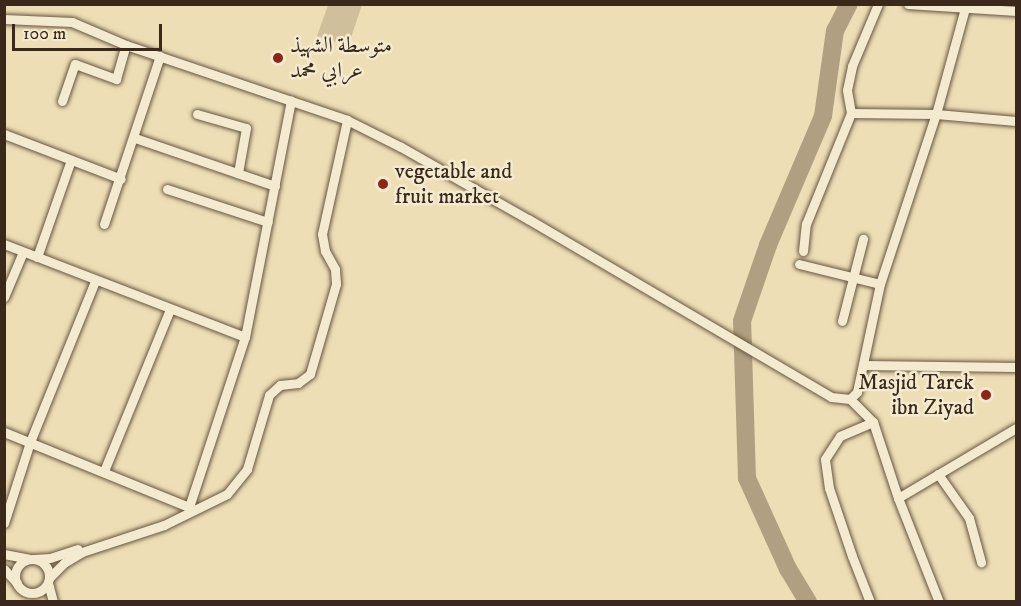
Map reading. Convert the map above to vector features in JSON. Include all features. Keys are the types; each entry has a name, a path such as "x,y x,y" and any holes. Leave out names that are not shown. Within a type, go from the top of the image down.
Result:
{"street":[{"path":"802,251 806,224 851,113 848,90 852,66 878,4"},
{"path":"908,4 1017,11"},
{"path":"850,399 857,392 880,284 936,114 965,6"},
{"path":"5,19 72,22 126,45 347,120 401,147 528,219 831,397 850,399 873,422 898,498 939,602"},
{"path":"62,101 75,64 116,79 126,45"},
{"path":"104,225 135,138 160,56"},
{"path":"4,432 189,507 245,337 291,100"},
{"path":"851,113 936,114 1017,121"},
{"path":"198,114 246,128 238,173"},
{"path":"30,592 40,590 64,563 82,552 164,525 214,502 233,489 247,469 269,395 280,386 303,381 312,370 336,284 335,269 325,251 322,234 347,120"},
{"path":"4,134 121,179"},
{"path":"135,138 275,186"},
{"path":"37,257 71,160"},
{"path":"167,189 268,222"},
{"path":"842,321 863,239"},
{"path":"4,244 245,337"},
{"path":"4,297 24,252"},
{"path":"799,264 880,284"},
{"path":"4,524 30,442 95,281"},
{"path":"104,471 170,309"},
{"path":"864,365 1017,367"},
{"path":"870,602 833,500 825,459 840,436 873,422"},
{"path":"898,498 1017,428"},
{"path":"938,474 969,518 981,562"},
{"path":"4,554 32,559 59,556 162,520 175,518"},
{"path":"32,559 47,567 53,602"},
{"path":"18,584 17,569 32,559"},
{"path":"4,569 18,584 42,602"}],"shaded area":[{"path":"328,5 362,5 348,46 317,36"}],"waterway":[{"path":"808,602 788,569 747,478 742,321 768,245 823,116 835,31 849,4"}],"place":[{"name":"متوسطة الشهيذ عرابي محمد","path":"278,58"},
{"name":"vegetable and fruit market","path":"383,184"},
{"name":"Masjid Tarek ibn Ziyad","path":"986,395"}]}
